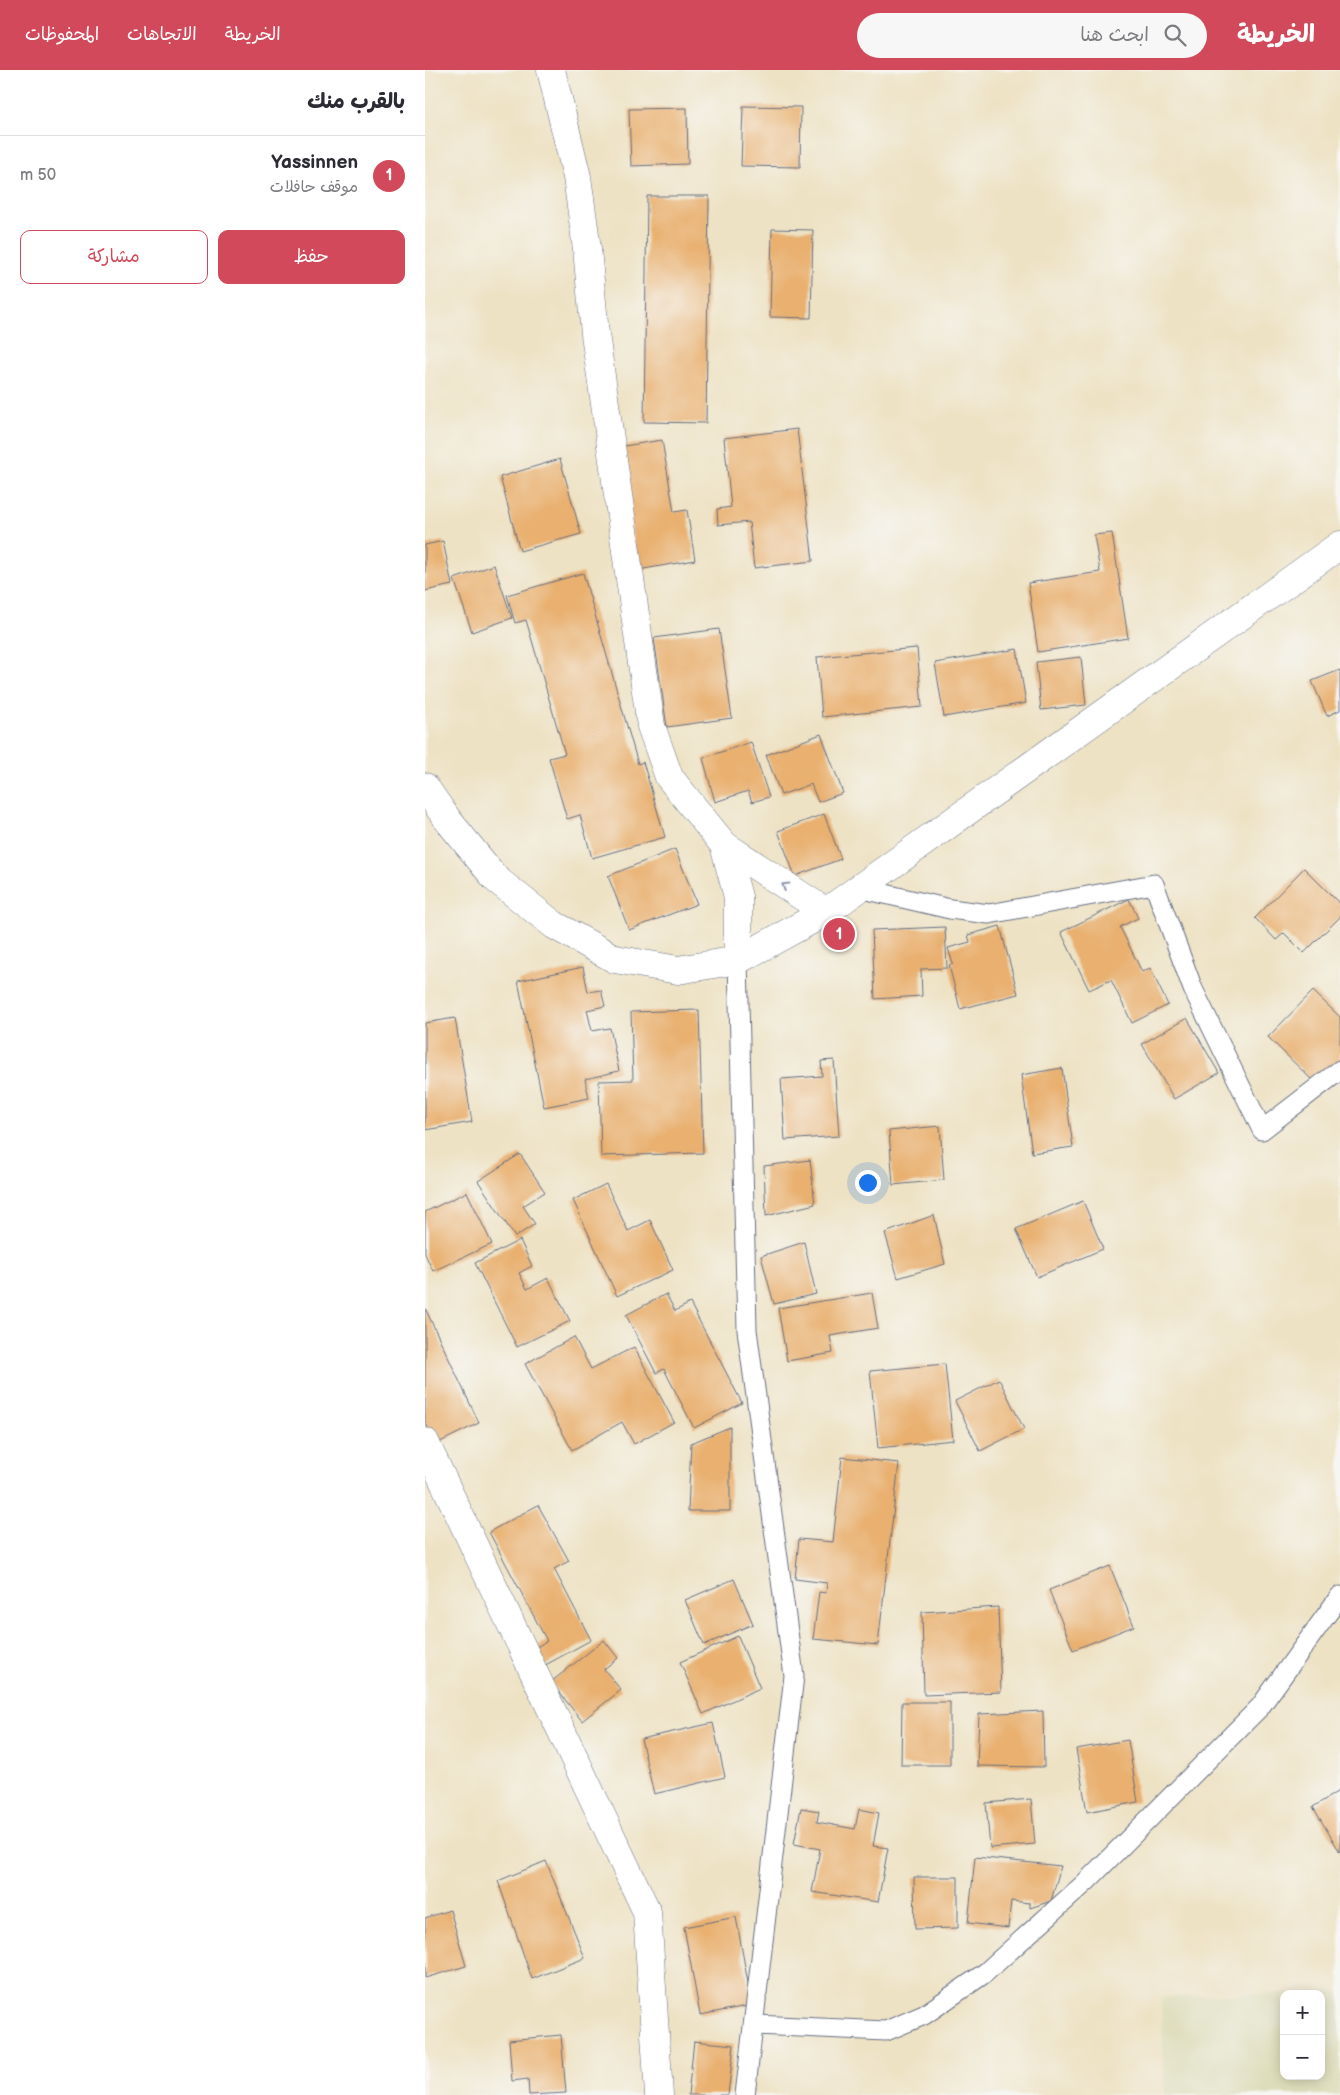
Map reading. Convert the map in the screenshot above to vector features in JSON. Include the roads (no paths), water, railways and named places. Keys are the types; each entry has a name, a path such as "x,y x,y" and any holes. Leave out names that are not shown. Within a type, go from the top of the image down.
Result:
{"street":[{"path":"551,70 577,177 587,249 595,334 651,726 669,777 723,845 826,912"},
{"path":"425,787 447,819 496,879 554,925 615,958 678,970 738,960 826,912 1340,544"},
{"path":"723,845 739,897 738,960"},
{"path":"425,1442 647,1912 659,2095"}],"lane":[{"path":"859,888 950,909 989,914 1154,884 1193,989 1262,1130 1340,1070"},
{"path":"738,960 747,1330 794,1676 745,2095"},
{"path":"754,2025 885,2031 924,2015 985,1974 1085,1883 1260,1707 1340,1596"}],"place":[{"name":"Yassinnen","path":"839,934"}]}
